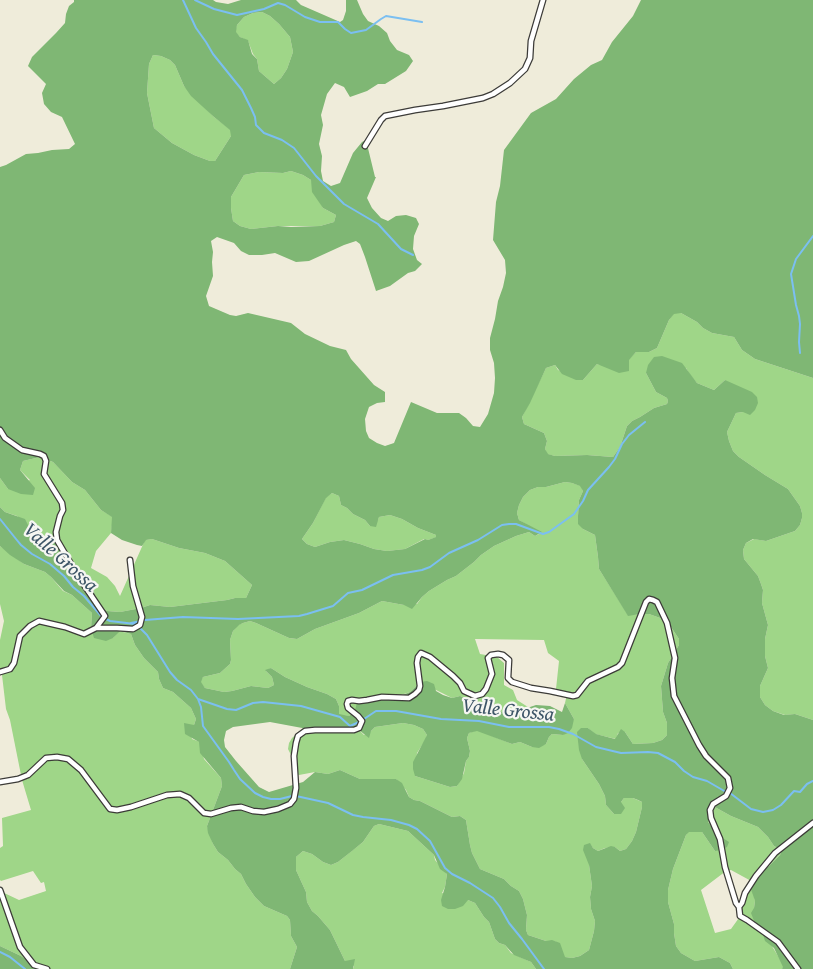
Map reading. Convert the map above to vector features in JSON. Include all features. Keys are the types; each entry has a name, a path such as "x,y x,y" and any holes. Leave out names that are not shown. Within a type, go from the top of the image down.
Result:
{"street":[{"path":"365,146 381,120 386,116 483,98 493,94 510,82 525,69 530,58 531,41 543,0"},
{"path":"0,430 6,438 22,450 44,456 46,461 44,474 62,503 63,510 56,532 57,540 78,576 106,616 96,628 84,634 39,621 30,626 20,636 14,663 10,669 0,672"},
{"path":"96,628 133,629 140,625 142,617 133,586 130,560"},
{"path":"0,782 28,775 46,758 57,757 68,759 82,770 110,809 117,810 167,795 180,794 189,798 204,813 211,814 241,807 264,812 278,809 290,804 294,799 296,788 294,756 298,736 305,731 354,730 359,728 362,721 348,708 348,701 382,697 409,698 415,694 420,686 417,663 421,652 454,676 464,691 475,696 482,694 486,689 492,674 488,658 491,655 498,654 503,655 508,660 508,678 512,682 531,688 550,690 573,696 588,681 618,667 622,663 646,602 649,599 657,602 667,623 675,658 672,678 674,696 699,746 706,756 728,778 730,788 726,796 714,804 710,810 711,818 720,839 725,867 736,903 739,907 740,916 778,942 798,969"},
{"path":"739,907 756,876 775,853 813,823"},
{"path":"0,890 20,947 34,965 47,969"}],"green space":[{"path":"74,0 213,0 228,4 241,0 296,0 301,5 340,22 343,20 346,11 346,0 357,0 368,21 379,26 387,33 397,50 409,55 413,61 406,71 385,84 378,84 367,91 350,97 344,87 335,83 327,94 321,115 323,125 319,144 322,156 321,171 323,181 331,186 340,183 353,153 366,140 376,177 367,198 372,208 381,218 388,221 396,216 406,215 416,218 419,224 414,236 413,249 417,260 422,264 415,271 408,273 390,286 376,291 360,244 356,241 309,261 296,262 275,253 249,255 241,251 234,243 217,237 211,241 213,276 206,296 209,306 230,315 236,316 248,313 291,323 305,334 330,346 346,350 351,359 374,385 385,392 385,402 369,407 365,419 369,438 385,446 394,443 411,402 437,413 459,413 473,426 480,427 488,414 494,393 495,378 490,338 506,273 505,260 493,240 496,202 500,186 504,150 531,113 556,99 574,79 591,65 602,60 612,42 633,16 641,0 813,0 813,378 755,359 742,350 734,337 712,333 681,313 674,314 669,320 657,348 649,352 636,352 629,360 629,371 619,373 597,364 583,380 576,380 562,374 555,365 546,368 522,417 524,424 544,433 547,441 545,449 548,454 555,456 587,455 613,457 620,447 627,426 632,421 654,408 667,404 667,398 656,392 646,373 648,365 654,357 662,356 682,363 697,383 714,390 725,380 752,392 757,397 758,403 750,415 743,412 736,413 727,432 729,441 733,451 739,457 788,489 800,506 802,513 800,525 795,531 766,541 753,539 746,543 743,550 744,559 758,576 763,590 762,603 768,625 765,639 765,656 768,668 760,686 760,697 765,705 773,711 784,715 795,714 813,720 813,969 782,969 783,967 774,948 765,941 761,928 756,926 751,913 755,901 750,887 757,872 769,866 780,855 782,850 774,846 758,827 713,806 708,807 708,822 718,835 729,842 727,847 715,851 702,832 689,832 686,835 673,869 668,890 668,902 674,924 676,946 681,953 695,961 719,957 730,963 733,969 536,969 531,962 514,955 505,945 495,939 489,922 475,903 468,900 463,906 455,909 448,909 442,906 441,900 447,874 440,869 434,855 408,831 379,824 374,826 363,842 338,862 331,865 303,851 296,857 296,870 306,892 307,902 312,911 330,930 345,961 355,959 353,969 290,969 297,947 291,936 290,920 287,916 264,906 255,897 241,874 218,852 208,833 207,826 222,786 221,778 200,753 199,742 185,734 184,723 194,725 196,719 191,708 173,692 163,688 158,672 144,658 135,645 131,634 120,631 113,638 106,641 94,638 91,628 92,613 72,595 64,591 45,572 24,564 0,546 0,507 5,512 25,519 29,527 43,536 53,538 94,591 98,605 107,611 120,612 150,605 170,607 246,598 252,585 225,561 205,553 179,548 152,539 146,540 142,546 122,540 111,533 112,517 101,510 85,490 72,482 53,462 40,457 23,461 20,470 35,488 33,495 21,494 8,489 0,478 0,167 26,154 69,149 75,144 62,117 51,112 44,104 42,93 46,84 28,66 32,57 65,23 69,6","holes":["262,12 270,16 290,37 293,52 287,69 274,84 259,71 257,59 252,54 248,40 240,37 236,32 237,25 244,17","153,55 170,60 175,65 184,86 191,96 230,130 231,136 215,161 194,155 172,143 154,128 147,93 149,64","291,171 311,180 312,192 323,208 336,215 334,222 320,226 278,226 251,229 240,226 233,221 231,197 244,175 259,172 283,173","565,482 580,486 583,491 579,500 578,524 595,535 599,569 628,616 649,614 663,619 669,624 679,639 679,645 668,663 661,686 663,712 667,723 667,735 662,740 653,743 633,744 621,729 615,739 596,734 588,728 581,728 577,732 582,759 599,784 605,796 606,805 614,814 621,814 625,808 621,802 624,798 633,798 642,802 642,807 636,832 626,849 620,851 611,846 598,851 590,843 584,845 583,850 589,865 592,886 590,897 595,921 594,931 589,950 580,956 572,958 565,957 560,943 528,935 526,930 527,915 519,891 504,879 480,869 472,853 466,820 460,816 452,817 420,801 414,800 409,797 402,783 396,779 360,779 340,770 328,774 315,772 303,782 269,792 259,787 236,761 225,747 224,740 226,731 233,727 270,722 313,730 345,728 359,730 369,738 371,731 375,727 403,723 414,725 423,729 427,735 413,762 415,776 450,787 457,786 462,779 470,751 467,738 469,733 477,731 512,744 520,742 539,748 546,744 552,734 563,735 572,728 574,719 565,703 562,712 550,706 536,705 521,710 517,715 510,715 460,696 452,698 443,695 436,691 434,684 427,681 420,682 410,692 400,696 357,703 355,710 349,716 339,714 339,706 336,699 285,677 271,668 265,670 272,677 274,685 268,688 251,686 224,692 205,688 201,682 203,677 220,673 230,664 230,640 233,631 243,623 250,621 289,638 297,639 315,629 359,613 382,601 404,605 412,609 429,591 456,576 494,546 529,532 535,536 542,532 519,520 517,513 523,497 530,490","332,493 339,496 341,505 365,520 370,526 376,527 379,517 390,515 436,535 436,537 428,540 425,539 405,549 387,551 344,540 315,547 307,544 302,539 326,498"]},
{"path":"262,12 279,24 290,37 293,52 287,69 274,84 259,71 257,59 248,41 235,32 237,25 244,17"},
{"path":"153,55 170,60 175,65 184,86 214,117 231,130 231,136 215,161 194,155 172,143 154,128 147,93 149,64"},
{"path":"291,171 311,180 323,208 336,215 334,222 320,226 278,226 251,229 240,226 233,221 231,197 244,175 259,172 283,173"},
{"path":"674,313 681,313 712,333 734,337 742,350 755,359 813,378 813,720 795,714 785,715 773,711 765,705 760,697 760,686 768,668 765,656 765,639 768,625 762,603 763,590 758,576 744,559 743,550 746,543 754,539 766,541 795,531 800,525 802,513 800,506 788,489 765,475 733,451 727,432 736,413 743,412 725,380 714,390 697,383 686,368 646,373 656,392 667,398 667,404 654,408 632,421 627,426 620,447 613,457 587,455 555,456 547,454 545,449 547,441 544,433 524,424 522,417 546,368 555,365 558,370 583,380 597,364 629,371 628,360 636,352 649,352 657,348"},
{"path":"40,457 53,462 72,482 85,490 101,510 113,517 111,533 96,551 91,568 107,577 115,586 120,596 145,540 152,539 179,548 205,553 225,561 252,585 246,598 170,607 150,605 120,612 107,611 98,605 94,591 53,538 43,536 17,516 5,512 0,507 0,478 8,489 30,480 20,470 23,461"},
{"path":"565,482 581,486 583,491 579,500 578,516 583,529 595,535 599,569 628,615 649,614 663,619 669,624 679,639 679,645 668,663 661,686 663,712 667,723 667,735 662,740 653,743 633,744 625,732 618,733 616,739 595,734 588,728 582,759 599,784 605,796 606,805 614,814 624,798 633,798 642,802 642,807 636,832 626,849 620,851 615,847 598,851 590,844 589,865 592,886 590,897 595,921 594,931 589,950 580,956 572,958 564,957 555,941 546,941 528,935 526,930 527,915 519,891 504,879 480,869 472,853 466,820 460,816 452,817 420,801 414,800 409,797 406,790 396,779 360,779 340,770 328,774 315,772 299,775 294,773 292,757 288,749 292,738 303,728 313,730 345,728 359,730 364,735 375,727 403,723 414,725 423,729 427,735 417,753 415,776 450,787 457,786 469,757 470,751 467,738 469,733 477,730 512,744 520,742 532,747 546,744 552,734 563,735 574,719 565,703 567,694 556,689 559,661 548,653 544,640 475,639 480,654 497,657 504,663 504,685 513,690 517,700 528,707 521,710 517,715 510,715 460,696 452,698 420,682 410,692 355,710 349,716 338,715 339,706 336,699 285,677 271,668 266,671 272,677 274,685 268,688 251,686 224,692 205,688 200,682 203,677 220,673 230,664 230,640 233,631 238,625 243,623 250,621 289,638 297,639 315,629 359,613 382,601 404,605 417,604 429,591 456,576 494,546 529,532 535,536 541,533 519,520 517,513 519,505 523,497 530,490"},
{"path":"332,493 339,496 341,505 365,520 370,526 379,517 390,515 437,537 428,540 424,539 405,549 387,551 344,540 315,547 307,544 302,539 313,523 326,497"},
{"path":"0,546 24,564 45,572 63,591 72,595 92,613 91,628 113,638 119,631 131,634 135,645 144,658 158,672 163,688 173,692 191,708 196,719 194,725 189,725 192,739 200,742 204,759 221,778 222,786 207,826 213,844 218,852 241,874 255,897 264,906 287,916 290,920 291,936 297,947 290,969 47,969 30,963 21,956 0,946 0,891 19,900 46,891 44,882 41,883 33,871 0,880 0,848 3,846 2,818 31,810 22,780 6,709 0,671 0,640 4,621 0,604"},
{"path":"713,806 758,827 774,846 782,850 780,855 769,866 757,872 753,882 731,870 726,871 701,890 715,933 731,929 741,915 740,911 750,887 754,895 754,908 761,928 781,961 784,967 782,969 733,969 730,963 719,957 695,961 681,953 676,946 674,924 668,902 668,890 673,869 689,831 702,832 715,851 718,835 708,822 708,807"},
{"path":"379,824 408,831 434,855 435,860 447,874 442,893 475,903 489,922 495,939 505,945 511,953 531,962 536,969 353,969 354,966 345,961 330,930 312,911 307,902 306,892 296,870 296,857 303,851 331,865 338,862 363,842 374,826"},
{"path":"0,946 31,963 47,969 0,969"}],"waterway":[{"path":"183,0 196,28 213,54 242,90 255,117 256,125 264,133 282,140 294,148 316,176 344,204 378,224 401,249 413,255"},
{"path":"195,0 214,9 237,15 264,9 278,3 305,17 320,22 338,22 351,33 366,30 386,16 422,22"},
{"path":"800,353 800,324 791,274 796,259 813,236"},
{"path":"145,620 183,617 238,619 299,616 333,606 348,593 362,590 393,575 430,567 449,553 478,540 502,525 516,524 543,534 549,532 574,514 588,490 615,459 622,444 629,435 645,422"},
{"name":"Valle Grossa","path":"0,519 21,545 50,564 64,576 102,617 110,621 135,624 140,628 147,635 170,672 177,680 191,690 198,699 227,709 236,710 253,703 263,702 301,706 340,717 350,726 359,722"},
{"name":"Valle Grossa","path":"131,623 141,621"},
{"path":"198,699 203,726 240,779 255,793 263,797 280,799 292,796"},
{"name":"Valle Grossa","path":"364,719 376,711 396,711 441,719 479,721 509,727 549,727 559,729 573,734 596,747 621,753 658,753 675,762 693,777 707,781 726,792"},
{"name":"Valle Grossa","path":"730,793 751,809 763,812 773,810 781,805 794,791 800,792 807,784 813,781"},
{"path":"296,796 328,803 353,815 391,820 417,829 430,841 445,868 493,898 509,923 544,969"},
{"path":"0,952 25,969"}]}
